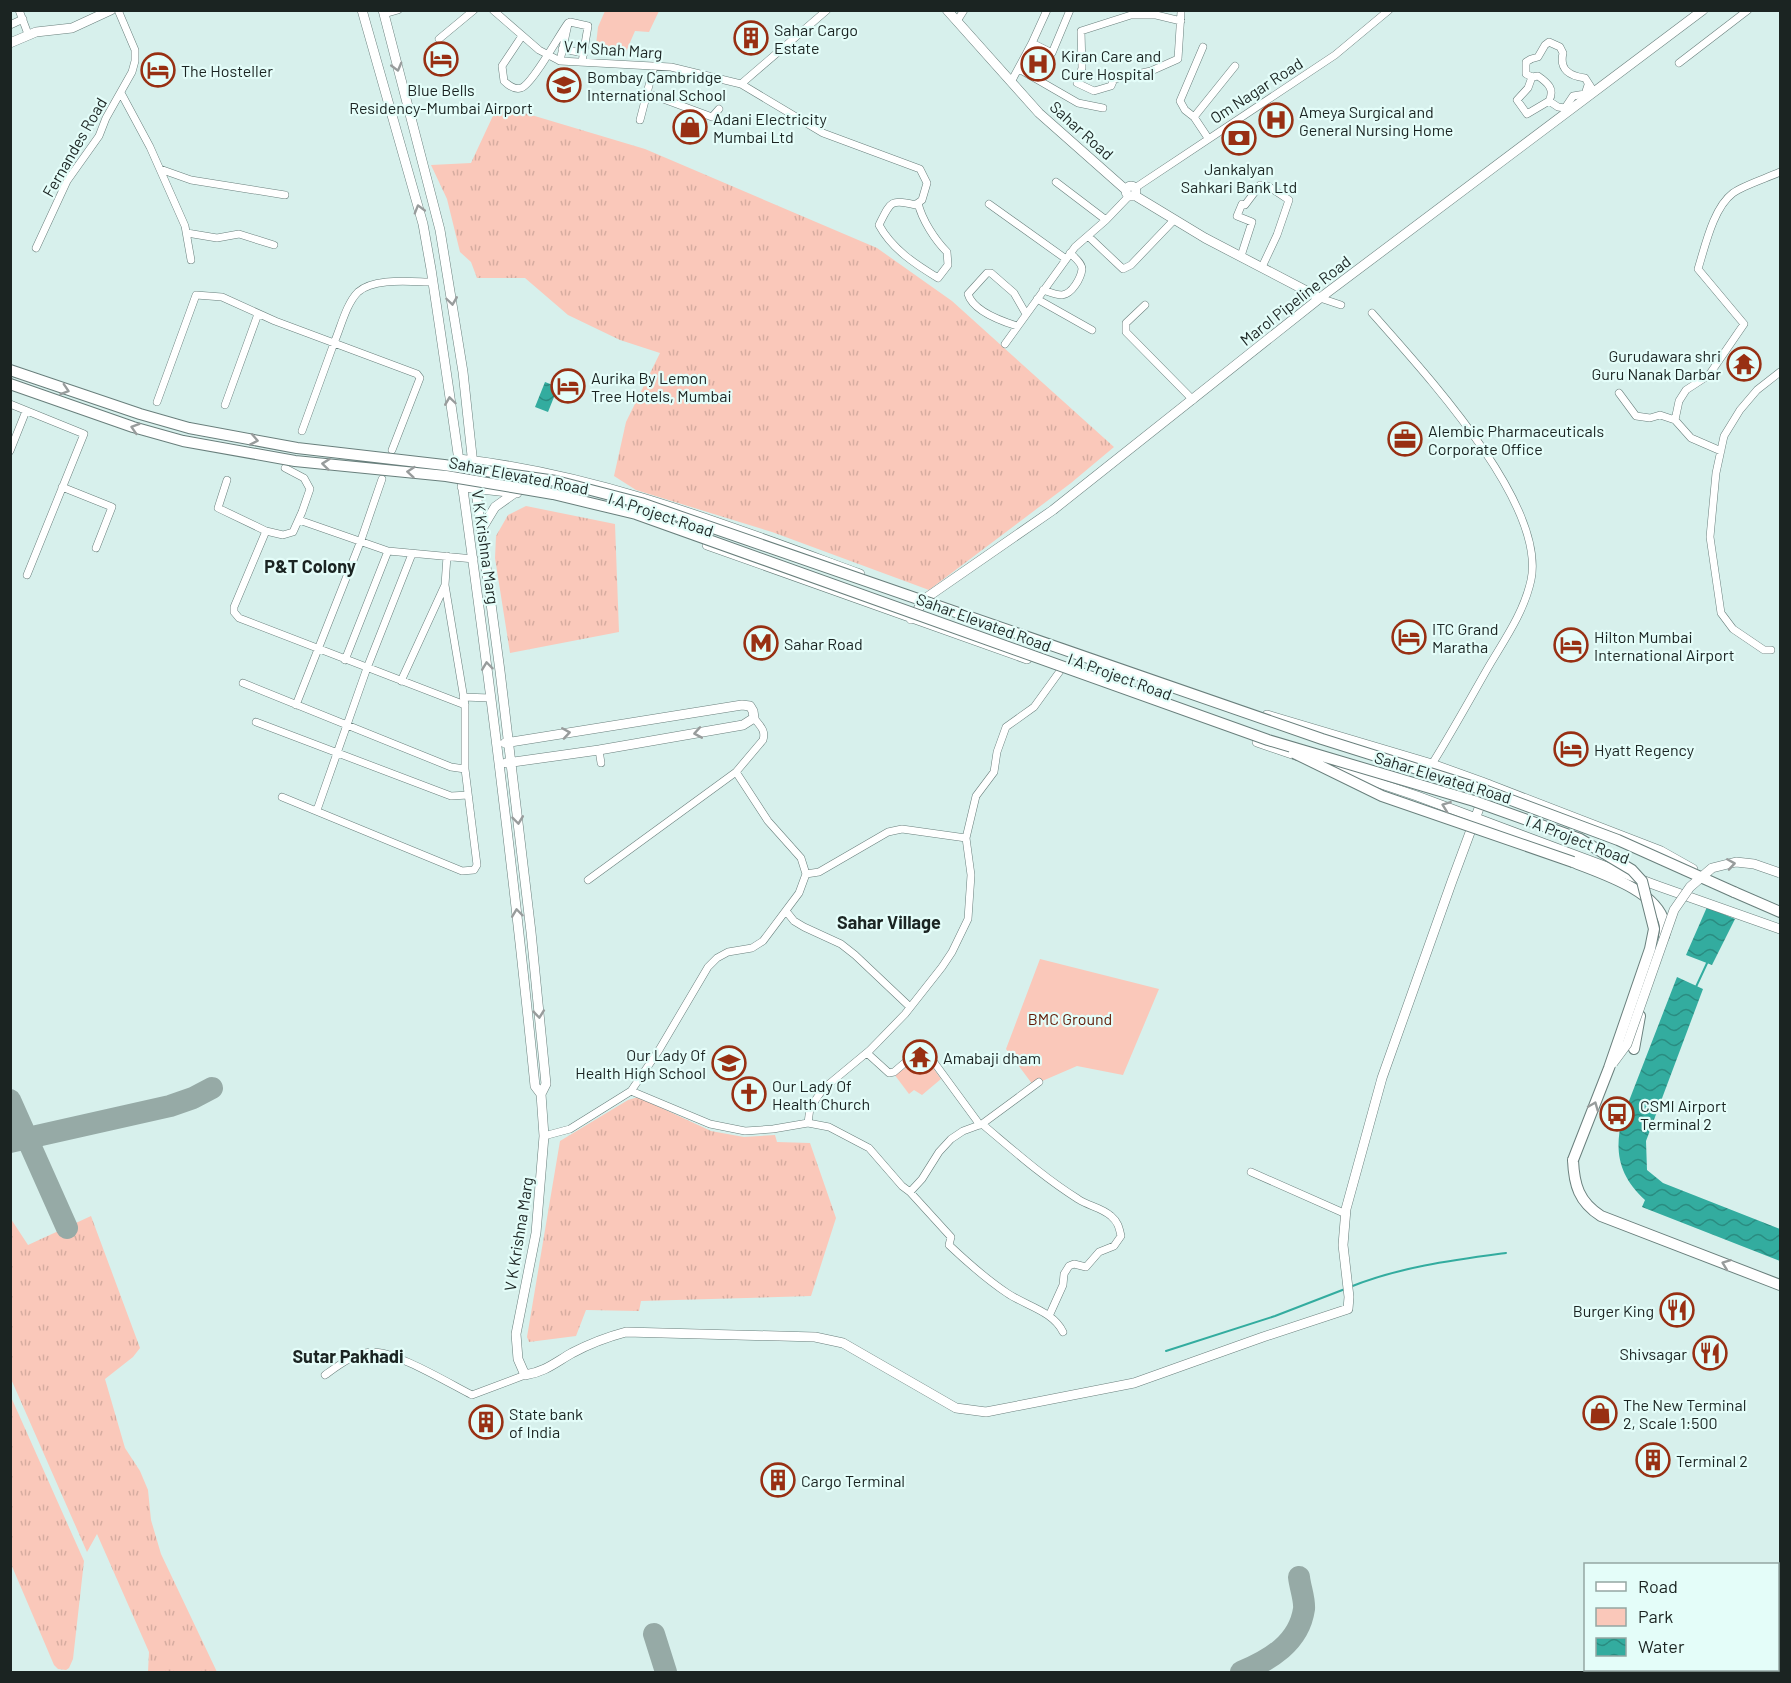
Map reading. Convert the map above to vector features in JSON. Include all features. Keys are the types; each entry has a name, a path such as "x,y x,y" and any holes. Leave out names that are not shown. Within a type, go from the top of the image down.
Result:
{"main road":[{"name":"Sahar Elevated Road","path":"10,370 130,411 189,428 297,448 556,481 641,503 1322,739 1487,790 1618,840 1780,912"},
{"name":"Sahar Elevated Road","path":"10,384 133,427 183,441 295,461 446,476 553,494 636,514 1268,740 1474,801 1580,839 1632,870 1642,881 1654,929 1650,949 1609,1068 1573,1160 1577,1191 1584,1202 1601,1216 1780,1285"},
{"path":"1268,740 1382,796 1573,862 1622,881 1640,892 1659,910 1665,922 1664,947 1638,1020 1634,1048"}],"street":[{"path":"19,10 28,34"},
{"path":"10,43 28,34 72,28 111,10"},
{"name":"Fernandes Road","path":"36,248 67,181 99,136 106,118 132,72 135,61 133,42 118,10"},
{"name":"V K Krishna Marg","path":"362,10 424,229 433,282 474,559 495,745 520,934 535,1086 541,1095"},
{"path":"383,12 398,10"},
{"path":"438,39 474,10"},
{"name":"V M Shah Marg","path":"493,10 546,55 560,61 671,67 741,84 824,133 920,169 927,183 922,200 918,203"},
{"path":"741,84 827,10"},
{"name":"Sahar Road","path":"947,10 1039,113 1131,192 1205,238 1320,298"},
{"path":"957,21 964,10"},
{"path":"1011,82 1047,10"},
{"path":"1032,43 1052,52 1070,10"},
{"path":"1181,10 1181,21 1178,59 1151,71 1114,79 1111,86 1094,91 1077,83 1082,68 1081,31 1131,15 1156,15 1181,21"},
{"name":"Om Nagar Road","path":"1005,344 1068,256 1106,220 1131,192 1208,138 1335,55 1389,10"},
{"name":"Marol Pipeline Road","path":"911,619 926,598 1053,510 1320,298 1561,117 1591,89 1703,10"},
{"path":"1679,63 1748,10"},
{"name":"V K Krishna Marg","path":"383,12 439,227 463,372 475,489 509,742 531,932 546,1084 541,1095 544,1136 536,1233 516,1335 518,1359 525,1375"},
{"path":"10,25 22,19"},
{"path":"522,36 502,63 503,78 507,84 518,88 528,84 568,22"},
{"path":"560,61 570,22 588,26 582,62"},
{"path":"1532,77 1528,88 1517,100 1527,114 1549,101 1552,89 1538,76 1532,77 1526,74 1526,62 1538,57 1549,42 1560,47 1563,53 1561,62 1564,70 1574,77 1586,78 1591,89 1585,94 1573,96 1565,108 1558,107 1549,101"},
{"path":"1203,47 1180,101 1208,138"},
{"path":"562,49 584,52"},
{"path":"640,120 654,66"},
{"path":"1194,117 1235,66"},
{"path":"1018,69 1078,102 1102,108"},
{"path":"121,93 160,169 185,226 191,260"},
{"path":"647,93 712,117 719,108"},
{"path":"1558,107 1561,117"},
{"path":"160,169 191,180 285,195"},
{"path":"1675,420 1679,401 1686,390 1709,375 1744,324 1698,269 1712,225 1722,205 1734,193 1780,172"},
{"path":"1056,182 1106,220"},
{"path":"1241,255 1252,222 1237,216 1242,204 1245,205 1260,185 1268,186 1289,200 1277,235 1262,267"},
{"path":"898,200 915,205 918,203 926,223 938,243 947,252 948,265 938,278 912,262 884,234 879,225 892,203 898,200"},
{"path":"989,204 1080,265 1082,270 1072,290 1063,295 1043,290"},
{"path":"1088,236 1123,269 1131,265 1174,220"},
{"path":"424,229 439,227"},
{"path":"187,233 217,238 239,234 274,245"},
{"path":"1017,327 982,311 971,301 968,294 987,273 991,273 1014,293 1026,314"},
{"path":"302,431 348,307 359,291 376,283 433,282"},
{"path":"156,402 196,295 222,297 258,314 417,374 420,378 392,450"},
{"path":"1320,298 1341,305"},
{"path":"1037,299 1092,330"},
{"path":"1145,305 1126,323 1126,332 1193,400"},
{"path":"1372,313 1445,396 1501,474 1522,521 1534,559 1531,581 1521,613 1432,764"},
{"path":"225,405 258,314"},
{"path":"1771,650 1764,650 1733,629 1721,613 1710,537 1716,473 1724,436 1740,410 1757,390 1780,372"},
{"path":"1619,393 1636,417 1650,418 1660,415 1675,420 1691,438 1721,451"},
{"path":"10,404 84,434 27,575"},
{"path":"10,451 26,411"},
{"path":"471,441 484,456 500,465"},
{"path":"459,459 500,465 614,489 670,506 1162,686 1315,728 1432,764 1661,851 1717,882 1780,907"},
{"path":"226,480 218,508 266,531 283,535 293,532 310,489 304,478 285,468"},
{"path":"296,705 320,649 382,478"},
{"path":"62,487 112,507 96,548"},
{"name":"I A Project Road","path":"462,487 516,492 575,502 634,518 911,619 1475,817 1780,929"},
{"path":"481,530 495,507 516,492"},
{"path":"299,520 388,552 474,559"},
{"path":"266,531 234,607 234,612 239,618 401,681 464,701 490,698"},
{"path":"345,660 388,552"},
{"path":"317,810 367,668 412,554"},
{"path":"282,796 462,871 474,870 477,865 465,769 464,701 445,585 447,556"},
{"path":"401,681 445,585"},
{"path":"808,1123 810,1108 823,1089 867,1053 910,1007 942,967 962,934 968,919 971,875 966,838 976,796 994,772 997,752 1006,727 1034,707 1060,671"},
{"path":"243,683 451,767 465,769"},
{"path":"495,745 742,705 750,706 754,718 765,734 763,740 736,772 588,880"},
{"path":"498,765 743,725 754,718"},
{"path":"256,722 451,796 468,795"},
{"path":"599,750 601,763"},
{"path":"544,1136 570,1129 631,1091 708,967 717,958 729,952 752,948 763,940 799,893 806,874 801,858 768,821 736,772"},
{"path":"326,1375 347,1360 372,1352 402,1359 472,1395 525,1375 540,1373 573,1352 605,1338 626,1332 814,1337 843,1343 956,1408 986,1412 1134,1383 1348,1309 1349,1297 1343,1245 1346,1214 1382,1078 1488,784"},
{"path":"806,874 819,872 888,832 902,829 966,838"},
{"path":"1609,1068 1627,1044 1674,910 1690,887 1712,868 1736,862 1754,864 1780,873"},
{"path":"786,911 794,921 841,944 910,1007"},
{"path":"520,934 531,932"},
{"path":"867,1053 889,1073 894,1072 922,1048 926,1050 981,1124 1018,1152 1034,1168 1080,1200 1098,1207 1119,1225 1121,1236 1114,1246 1099,1252 1086,1267 1074,1263 1069,1266 1064,1274 1063,1286 1049,1316"},
{"path":"910,1192 951,1139 981,1124 1039,1082"},
{"path":"631,1091 710,1124 745,1131 773,1130 808,1123 829,1127 869,1148 951,1237 949,1245 979,1274 1009,1295 1058,1322 1064,1332"},
{"path":"1251,1172 1346,1214"}],"green space":[{"path":"605,10 659,11 649,32 635,31 625,54 602,51 596,45 598,27"},
{"path":"498,105 645,149 877,248 952,301 1114,447 1071,483 929,590 772,532 636,490 614,476 626,422 660,353 620,340 568,315 525,278 477,278 471,262 460,252 447,199 431,165 471,163"},
{"path":"526,506 615,524 619,632 510,653 495,558 496,536 508,515"},
{"name":"BMC Ground","path":"1040,959 1159,989 1123,1075 1077,1066 1033,1085 1006,1049"},
{"path":"911,1055 920,1067 928,1061 941,1079 922,1095 914,1090 909,1094 894,1074 908,1067 906,1061"},
{"path":"638,1097 711,1131 744,1137 775,1135 777,1142 810,1143 836,1218 811,1296 641,1301 639,1311 586,1310 576,1336 529,1342 527,1337 560,1141 628,1100"},
{"path":"91,1216 140,1348 133,1357 105,1379 125,1448 140,1471 148,1490 151,1520 161,1554 217,1672 148,1672 149,1652 97,1534 87,1552 11,1379 11,1219 28,1245"},
{"path":"11,1397 84,1561 73,1659 66,1670 58,1669 54,1665 11,1564"}],"water":[{"path":"545,382 558,387 548,412 535,407"},
{"path":"1707,907 1735,919 1712,965 1686,955"},
{"path":"1677,977 1703,989 1646,1141 1647,1170 1663,1183 1780,1229 1780,1261 1642,1207 1645,1200 1624,1173 1619,1153 1622,1119"}],"waterway":[{"path":"1695,989 1708,961"},
{"path":"1350,1287 1407,1269 1506,1253"},
{"path":"1166,1351 1275,1316 1345,1289"}],"taxiway":[{"path":"10,1142 170,1106 212,1088"},
{"path":"10,1100 67,1228"},
{"path":"1241,1672 1282,1649 1296,1632 1304,1609 1299,1577"},
{"path":"654,1634 666,1672"}],"place":[{"name":"Sahar Cargo Estate","path":"751,38"},
{"name":"Blue Bells Residency-Mumbai Airport","path":"441,59"},
{"name":"Kiran Care and Cure Hospital","path":"1038,64"},
{"name":"The Hosteller","path":"158,70"},
{"name":"Bombay Cambridge International School","path":"564,85"},
{"name":"Ameya Surgical and General Nursing Home","path":"1276,120"},
{"name":"Adani Electricity Mumbai Ltd","path":"690,127"},
{"name":"Jankalyan Sahkari Bank Ltd","path":"1239,138"},
{"name":"Gurudawara shri Guru Nanak Darbar","path":"1744,364"},
{"name":"Aurika By Lemon Tree Hotels, Mumbai","path":"568,386"},
{"name":"Alembic Pharmaceuticals Corporate Office","path":"1405,439"},
{"name":"ITC Grand Maratha","path":"1409,637"},
{"name":"Sahar Road","path":"761,643"},
{"name":"Hilton Mumbai International Airport","path":"1571,645"},
{"name":"Hyatt Regency","path":"1571,749"},
{"name":"Amabaji dham","path":"920,1057"},
{"name":"Our Lady Of Health High School","path":"729,1063"},
{"name":"Our Lady Of Health Church","path":"749,1094"},
{"name":"CSMI Airport Terminal 2","path":"1617,1114"},
{"name":"Burger King","path":"1677,1310"},
{"name":"Shivsagar","path":"1710,1353"},
{"name":"The New Terminal 2, Scale 1:500","path":"1600,1413"},
{"name":"State bank of India","path":"486,1422"},
{"name":"Terminal 2","path":"1653,1460"},
{"name":"Cargo Terminal","path":"778,1480"}],"district":[{"name":"P&T Colony","path":"310,566"},
{"name":"Sahar Village","path":"889,922"},
{"name":"Sutar Pakhadi","path":"348,1356"}]}
